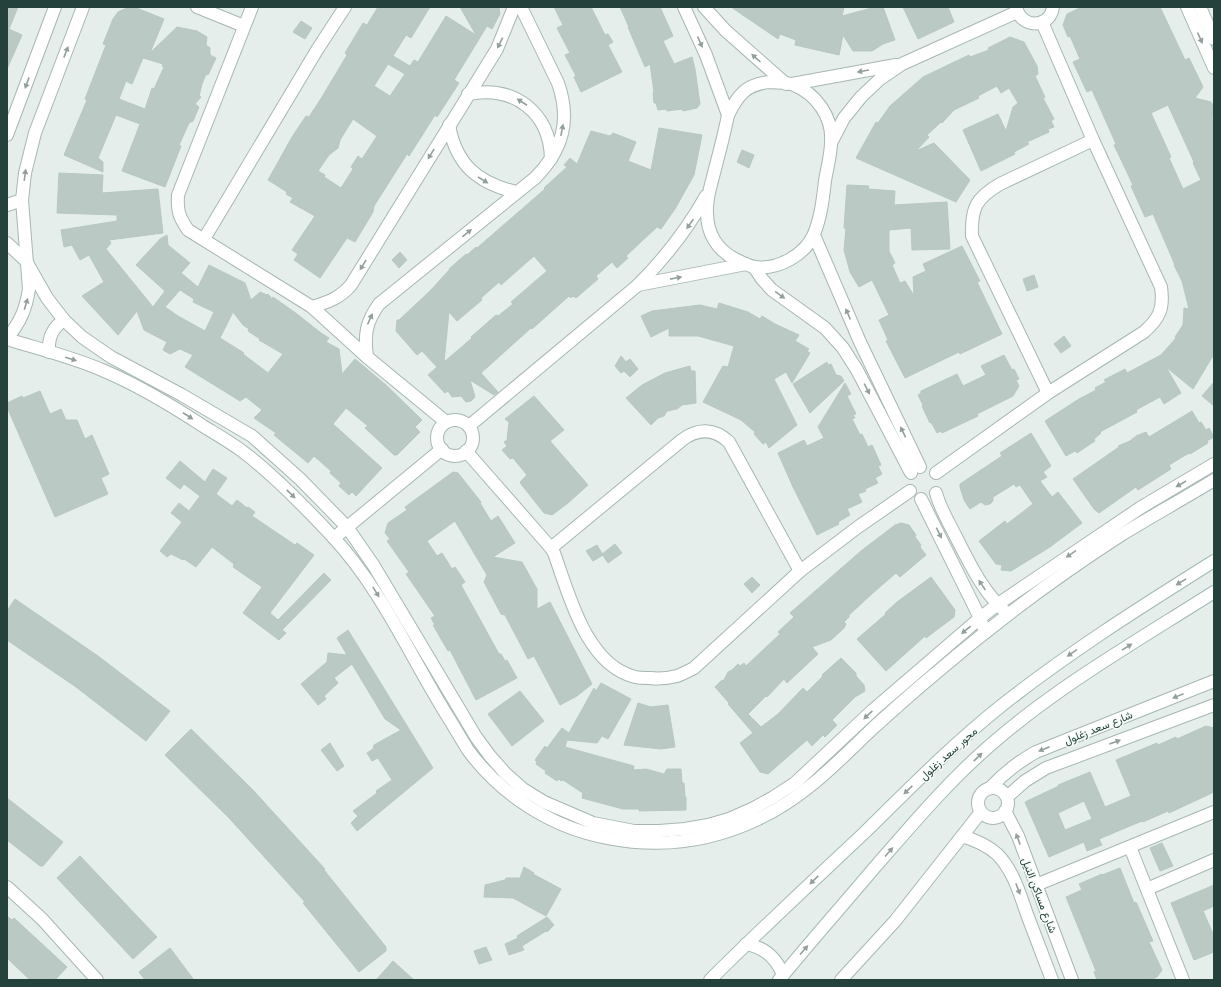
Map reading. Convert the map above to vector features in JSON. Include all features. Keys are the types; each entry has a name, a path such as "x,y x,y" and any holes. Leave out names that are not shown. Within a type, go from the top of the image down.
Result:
{"street":[{"path":"7,135 55,7"},
{"path":"83,7 31,146 25,173 22,200 29,289 27,303 22,316 7,338 101,369 132,384 178,410 242,451 291,494 334,538 374,588 468,750 501,787 536,812 562,825 591,835 633,843 661,843 686,841 735,829 780,808 801,794 820,778 935,673 1008,614 1119,537 1214,480"},
{"path":"197,7 244,26"},
{"path":"252,7 178,195 177,208 180,220 188,230 312,307 367,357 446,422"},
{"path":"204,239 344,7"},
{"path":"312,307 334,300 351,285 497,49 514,7"},
{"path":"367,357 366,335 368,324 372,314 379,304 535,178 552,159 557,148 564,126 563,99 558,83 521,7"},
{"path":"684,7 706,55 728,116"},
{"path":"704,7 726,31 789,84 814,97 825,112 832,140"},
{"path":"638,285 750,265 772,266 789,260 803,250 814,236 819,219 832,140 844,118 861,97 880,79 902,64 1016,10 1025,21 1036,24 1047,19 1051,15 1053,7"},
{"path":"1187,7 1214,68"},
{"path":"1200,7 1214,39"},
{"path":"936,473 1048,393 1144,332 1154,324 1160,312 1163,300 1159,281 1093,140 1042,22"},
{"path":"902,64 789,84 770,82 759,83 746,89 738,97 728,116 706,212 712,238 723,252 750,265 772,290 825,328 843,348 858,370 915,470"},
{"path":"468,94 478,92 499,92 518,99 527,105 541,120 546,129 552,159"},
{"path":"449,125 452,139 458,153 469,169 477,176 494,186 516,192"},
{"path":"1048,393 972,236 972,220 976,205 986,192 1093,140"},
{"path":"469,426 638,285 659,264 678,241 710,190"},
{"path":"7,205 22,200"},
{"path":"814,236 915,470"},
{"path":"7,243 26,262 47,298 64,320 82,337 111,357 182,395 252,436 300,479 347,527 385,582 476,737 506,774 523,789 561,810 593,823 634,831 685,829 708,825 746,812 772,798 795,783 873,710 998,604 1134,512 1214,464"},
{"path":"49,352 48,344 53,330 64,320"},
{"path":"451,420 460,421 469,426 472,431 472,442 466,451 456,455 451,455 442,449 438,440 438,435 439,430 446,422 451,420"},
{"path":"551,548 689,434 706,430 715,432 729,442 800,571"},
{"path":"334,538 442,449"},
{"path":"466,451 551,548 571,602 584,630 594,646 605,660 621,671 634,677 657,679 676,676 694,668 800,571 858,527 910,491"},
{"path":"926,467 932,469 936,473 939,481 938,489 936,493 929,498 921,499 916,497 910,491 907,482 915,470 926,467"},
{"path":"936,493 972,570 982,586 1008,614"},
{"path":"921,499 980,618 985,632"},
{"name":"محور سعد زغلول","path":"710,980 951,749 1000,706 1056,664 1129,614 1214,561"},
{"name":"محور سعد زغلول","path":"781,977 906,831 952,782 986,749 1022,719 1075,680 1214,592"},
{"name":"شارع سعد زغلول","path":"990,788 1006,771 1026,758 1081,734 1214,681"},
{"name":"شارع سعد زغلول","path":"1007,797 1020,785 1046,768 1214,705"},
{"path":"1081,734 1088,752"},
{"path":"990,788 1000,790 1007,797 1008,802 1002,815 993,818 984,815 981,812 978,802 979,797 986,790 990,788"},
{"name":"شارع مساكن النيل","path":"1005,811 1014,828 1072,980"},
{"path":"841,980 899,916 981,812"},
{"path":"1036,885 1214,812"},
{"name":"شارع مساكن النيل","path":"962,836 980,842 989,847 1008,868 1016,885 1052,980"},
{"path":"1130,847 1183,980"},
{"path":"1147,889 1214,860"},
{"path":"7,887 42,919 97,980"},
{"path":"746,944 760,948 772,956 780,968 781,977"}],"building":[{"path":"7,7 18,7 9,29 22,35 7,69"},
{"path":"129,7 134,7 164,19 150,53 177,27 197,31 207,37 206,45 210,48 210,55 216,58 208,75 206,74 202,84 199,96 201,97 195,104 199,107 193,121 189,123 179,145 181,146 165,187 122,171 140,124 116,115 98,158 103,162 103,172 64,155 87,100 85,99 106,45 103,44 113,19 118,12","holes":["143,58 163,64 162,66 164,67 154,89 152,88 145,109 119,99 126,81 132,84"]},
{"path":"378,7 430,7 411,38 406,35 393,56 410,66 414,60 418,62 446,16 476,35 460,7 499,7 500,14 492,29 487,26 454,80 459,83 437,117 435,115 409,156 407,154 374,206 373,212 355,242 347,238 320,278 294,260 298,254 292,250 315,216 290,202 293,198 286,194 287,192 268,180 292,137 306,116 309,117 322,97 347,55 345,53 363,23 367,25","holes":["388,64 405,74 390,96 374,86","353,119 377,136 362,159 358,156 351,167 353,169 341,188 324,177 325,175 318,171 329,155 338,148 340,140"]},
{"path":"554,7 591,7 605,35 608,34 613,42 608,45 622,72 581,92 574,77 576,76 565,55 570,53 557,28 563,25"},
{"path":"620,7 660,7 673,36 663,41 674,64 692,57 700,104 697,108 683,111 682,109 667,111 666,109 658,110 656,103 654,103 650,64 645,67"},
{"path":"731,7 844,7 842,16 868,9 869,7 883,7 895,40 883,44 872,51 853,51 843,35 839,55 795,45 796,40 780,34 778,39"},
{"path":"903,7 948,7 954,22 918,39"},
{"path":"1082,7 1160,7 1185,60 1189,58 1203,87 1195,98 1211,102 1213,105 1214,354 1193,389 1166,367 1181,393 1164,404 1160,397 1136,410 1137,412 1100,432 1101,433 1094,439 1095,441 1077,453 1075,451 1066,456 1045,421 1096,390 1095,388 1106,382 1104,380 1125,369 1127,373 1161,355 1176,338 1175,337 1183,325 1184,308 1189,309 1182,281 1153,214 1145,217 1131,186 1133,185 1114,145 1116,144 1092,90 1087,92 1073,62 1080,59 1070,36 1068,37 1063,25 1067,14","holes":["1168,105 1194,162 1193,163 1201,180 1183,189 1169,158 1171,157 1151,113"]},
{"path":"301,21 312,28 305,39 293,32"},
{"path":"1010,37 1024,42 1037,66 1038,74 1035,76 1045,97 1043,98 1054,119 1051,121 1054,127 1048,129 1049,132 1027,142 1029,144 1014,152 1015,154 981,171 963,130 998,114 1006,131 1013,107 1018,103 1009,88 1001,93 997,86 978,96 979,98 954,110 942,123 941,122 927,135 929,137 916,151 934,143 970,180 956,202 856,158 876,122 878,123 890,106 923,77 969,55 970,57 989,50 988,48"},
{"path":"659,128 702,135 694,175 675,209 661,229 657,227 626,256 628,258 617,268 612,262 596,276 598,279 576,298 573,296 571,298 569,296 481,373 498,392 494,395 470,380 475,397 471,401 466,402 461,396 452,397 448,391 445,393 428,375 437,367 422,351 417,355 396,331 397,320 399,320 430,291 449,269 466,254 467,255 476,247 477,248 545,189 544,188 567,167 564,165 570,158 577,164 591,131 610,136 613,133 636,142 628,161 651,170","holes":["534,256 547,271 511,302 513,304 498,316 496,315 444,362 449,312 457,321 482,300 481,298 499,282 501,285"]},
{"path":"742,150 754,155 749,168 737,162"},
{"path":"59,173 103,175 102,193 158,189 163,233 109,240 111,243 106,249 153,307 165,291 136,265 160,239 167,235 168,245 190,263 181,273 198,287 209,265 245,283 251,300 260,292 267,295 268,294 272,299 273,297 329,338 326,342 339,349 342,374 355,359 386,385 422,420 415,427 420,432 397,455 394,455 365,428 368,426 346,408 333,424 382,468 356,496 352,492 349,495 339,486 341,483 330,473 331,471 314,456 308,463 274,435 276,433 254,418 262,410 246,397 240,401 185,367 193,355 180,349 170,354 163,350 167,342 144,330 137,311 118,335 82,296 104,282 89,255 80,260 72,245 64,247 61,230 117,221 117,215 57,213","holes":["180,290 194,299 193,302 214,312 205,331 165,307","233,312 243,325 249,329 248,331 260,339 259,340 283,354 268,373 243,354 244,353 220,338"]},
{"path":"847,185 869,186 868,189 895,191 894,205 947,202 950,249 912,250 911,228 889,230 889,251 895,263 892,265 900,283 905,281 914,296 913,277 926,271 923,264 962,246 980,281 977,282 1002,334 960,354 959,352 905,378 886,341 888,340 879,320 889,315 872,280 859,287 850,272 844,250"},
{"path":"400,252 407,260 399,268 392,260"},
{"path":"1034,275 1038,287 1027,291 1023,279"},
{"path":"719,303 748,312 760,319 762,316 799,335 795,341 809,349 807,351 810,353 792,383 786,372 774,379 797,425 769,448 766,442 763,444 754,434 755,432 741,420 703,402 723,366 728,367 734,346 698,336 669,336 669,328 651,337 641,316 652,311 700,305 717,309"},
{"path":"1064,336 1071,346 1061,353 1054,344"},
{"path":"1004,355 1019,379 1016,380 1019,386 1013,396 977,414 978,416 942,433 941,431 937,433 931,422 930,423 922,406 923,405 918,395 921,391 957,374 963,386 986,375 981,366"},
{"path":"621,356 626,362 630,359 638,369 630,377 624,371 621,373 615,366"},
{"path":"827,362 828,365 831,364 836,375 841,376 844,381 810,413 793,384"},
{"path":"690,366 691,371 695,371 696,403 682,405 677,409 667,411 664,416 658,418 651,425 626,398 642,385 665,373"},
{"path":"1214,382 1214,406 1202,396"},
{"path":"845,383 851,394 847,396 856,414 853,415 855,418 852,419 860,435 862,434 868,447 872,445 881,465 878,466 882,474 875,478 878,483 865,489 866,491 858,494 862,502 847,509 850,515 838,522 839,524 817,535 778,453 804,440 807,446 824,438 818,427"},
{"path":"40,391 50,414 61,409 66,420 77,420 85,439 92,435 109,474 101,478 108,494 55,517 7,407 7,403 22,396 23,398"},
{"path":"534,396 564,430 550,441 588,485 552,515 544,513 521,484 520,482 527,475 513,458 510,459 502,450 507,446 504,442 507,440 509,422 505,419"},
{"path":"1192,411 1199,423 1201,422 1206,430 1209,428 1214,437 1207,441 1208,443 1169,465 1171,469 1138,490 1136,487 1099,513 1094,509 1073,479 1119,447 1118,446 1146,432 1149,437"},
{"path":"1031,433 1051,466 1043,472 1047,477 1040,481 1052,497 1058,492 1082,523 1050,547 1011,571 1001,570 1002,565 996,564 979,541 1005,521 1007,524 1033,504 1020,485 1016,487 1014,484 993,497 993,501 990,504 985,505 981,502 970,509 964,500 960,484 1002,456 1000,453"},
{"path":"180,461 205,482 213,469 227,478 216,494 232,506 237,500 255,512 252,516 295,545 297,543 314,555 270,613 278,620 324,573 331,580 282,630 286,633 279,640 243,613 262,587 233,567 234,564 212,547 196,567 184,559 183,560 171,554 167,557 160,551 182,522 171,513 179,503 189,511 200,496 184,484 180,489 166,478"},
{"path":"453,472 458,473 481,502 480,503 491,521 498,516 515,543 493,557 522,562 537,589 537,609 550,602 592,684 577,696 560,705 534,656 528,659 505,615 501,614 484,582 487,575 455,521 427,541 437,556 442,553 452,569 455,567 465,582 461,585 499,654 501,654 505,661 507,660 517,678 476,700 450,650 448,651 433,625 435,625 431,618 435,616 406,574 409,572 387,541 390,539 385,533 388,523 407,510 405,507"},
{"path":"901,523 909,525 921,545 920,547 926,555 900,577 896,573 874,592 849,615 844,622 846,624 844,628 831,640 812,647 818,654 787,683 784,679 748,714 761,727 778,714 803,688 807,692 823,676 822,675 841,658 856,673 856,676 864,685 865,691 855,697 832,720 837,725 825,737 823,735 812,746 807,740 768,774 760,772 740,743 753,733 715,687 724,680 728,672 738,664 740,666 744,663 746,666 780,634 778,632 794,617 790,613 861,551 895,525"},
{"path":"615,544 622,553 608,563 602,554"},
{"path":"597,545 603,555 593,561 586,551"},
{"path":"752,577 760,585 752,593 744,584"},
{"path":"931,577 955,610 954,617 926,638 925,636 886,671 857,639 886,614 885,613 897,602"},
{"path":"15,599 98,656 170,711 146,741 76,687 7,640 7,611"},
{"path":"348,630 433,768 357,831 351,823 358,816 353,811 377,793 376,791 392,780 378,758 372,761 367,753 373,749 374,745 401,730 385,719 352,664 334,678 338,683 324,696 326,699 318,705 301,684 327,662 328,653 347,655 337,638"},
{"path":"601,683 631,699 608,739 602,736 597,743 567,740 565,747 634,766 633,770 646,769 664,774 667,769 681,769 682,783 684,783 686,797 686,810 639,811 639,809 623,809 582,798 583,793 563,780 561,781 559,779 557,781 545,773 546,771 536,764 537,762 535,760 545,746 547,748 562,728 569,733 594,688 596,691"},
{"path":"520,691 544,721 512,746 488,714"},
{"path":"638,703 651,707 668,705 675,747 661,749 624,745"},
{"path":"1206,726 1214,728 1214,792 1169,813 1168,811 1099,839 1102,845 1087,851 1084,842 1049,857 1025,802 1059,786 1058,785 1090,772 1105,807 1131,796 1116,760 1157,743 1158,745 1176,737 1177,739","holes":["1084,801 1092,819 1065,830 1058,813"]},
{"path":"191,729 252,789 325,869 324,870 386,947 386,951 359,972 303,903 305,902 230,819 165,755"},
{"path":"330,743 344,766 337,771 321,750"},
{"path":"7,798 63,842 43,866 40,866 7,840"},
{"path":"1162,843 1173,866 1160,871 1150,848"},
{"path":"80,856 157,937 133,959 57,878"},
{"path":"524,867 534,873 533,874 561,889 546,916 513,898 484,897 485,885 505,880 506,878 520,878"},
{"path":"1120,868 1134,903 1136,902 1153,941 1149,942 1162,970 1157,977 1150,980 1097,980 1094,972 1096,971 1066,897 1082,890 1079,884"},
{"path":"1214,885 1214,906 1203,911 1214,936 1214,952 1194,960 1171,903"},
{"path":"7,916 12,920 14,918 67,967 55,980 30,980 7,958"},
{"path":"547,917 554,925 547,932 546,931 522,946 524,950 509,955 505,944 518,938 517,936"},
{"path":"486,947 492,960 479,964 474,951"},
{"path":"170,948 194,980 145,980 139,972"},
{"path":"393,961 414,980 376,980"}]}
